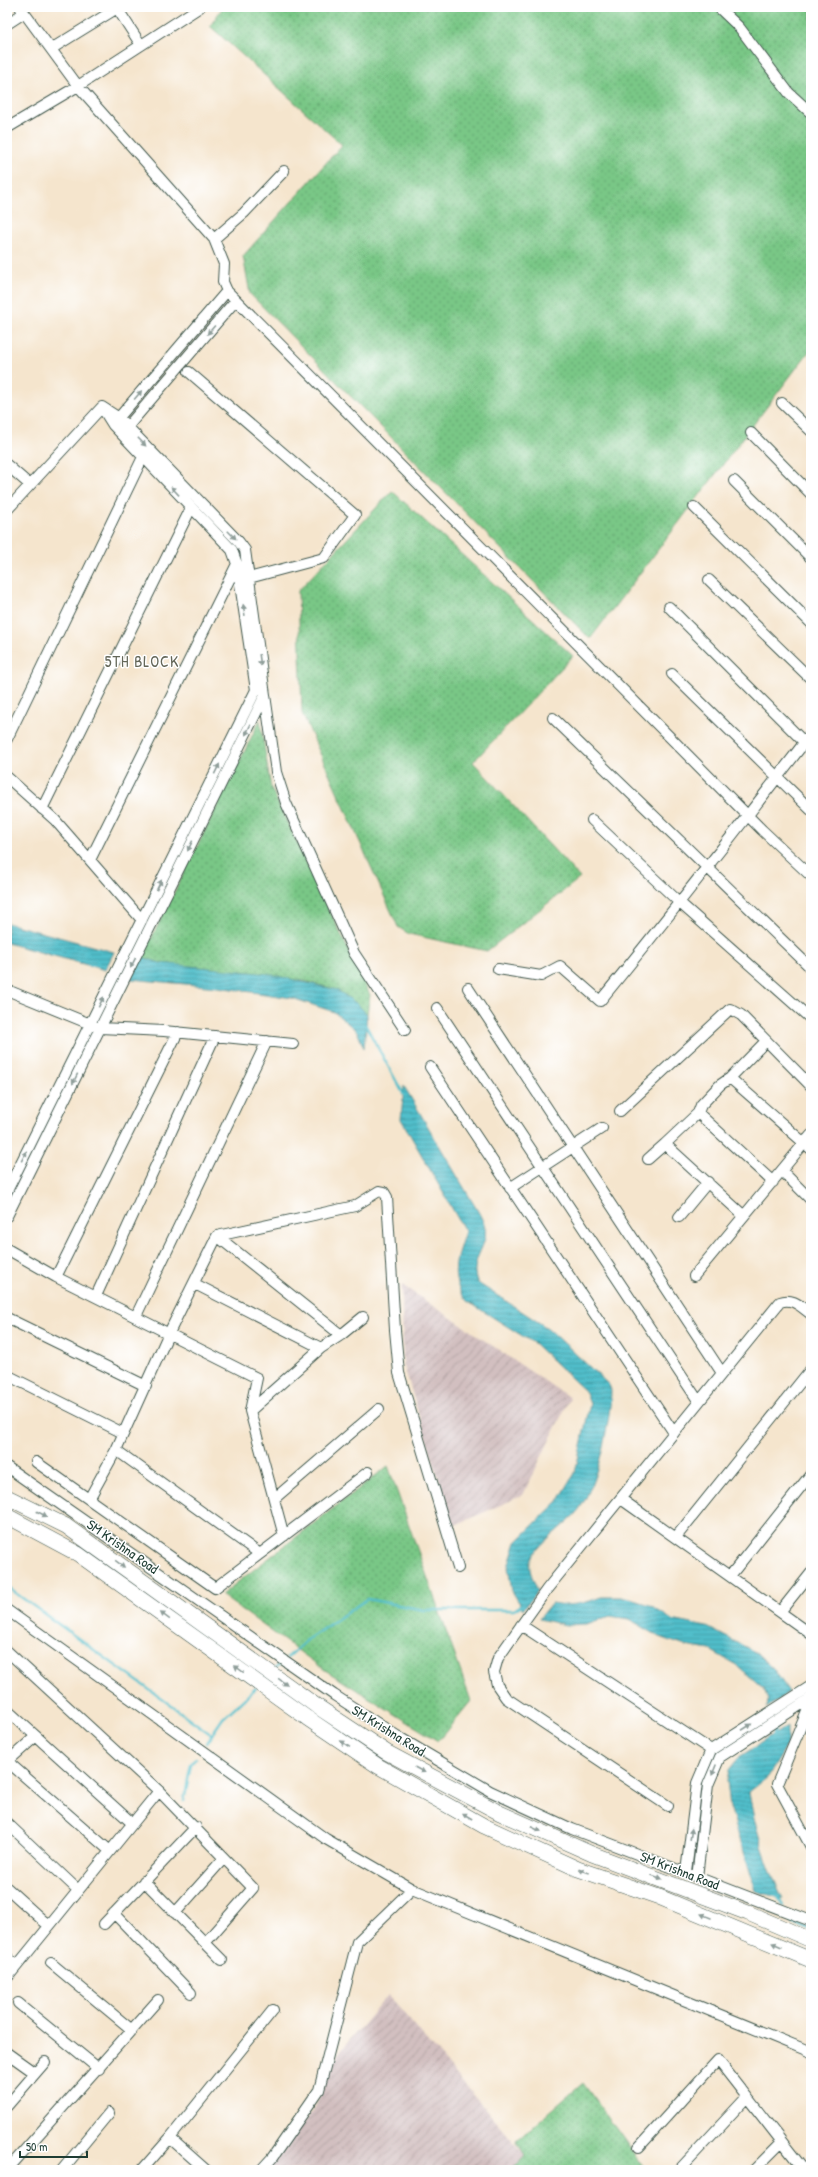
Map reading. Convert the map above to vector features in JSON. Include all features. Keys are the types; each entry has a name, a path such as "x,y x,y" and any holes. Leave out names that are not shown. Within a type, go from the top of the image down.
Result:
{"highway":[{"name":"SM Krishna Road","path":"7,1497 66,1526 315,1705 386,1752 500,1813 592,1854 748,1913 811,1940"},
{"path":"7,1516 78,1554 307,1718 378,1766 484,1826 578,1869 659,1897 811,1960"}],"street":[{"path":"7,128 78,86 200,7"},
{"path":"718,7 739,27 789,94 811,113"},
{"path":"51,49 118,8 141,45"},
{"path":"7,24 22,10 78,86 214,240 224,264 223,282 227,291 747,815 811,876"},
{"path":"214,240 244,213 284,171"},
{"path":"116,422 227,291"},
{"path":"124,430 236,300"},
{"path":"189,372 355,516 324,558 249,578"},
{"path":"782,402 811,431"},
{"path":"7,510 102,407 239,542 245,550 276,772 286,803 354,953 405,1030"},
{"path":"7,1191 256,690 237,564 232,550 143,457 124,430"},
{"path":"751,433 811,494"},
{"path":"7,739 143,457"},
{"path":"7,465 30,485"},
{"path":"734,481 811,558"},
{"path":"694,507 811,623"},
{"path":"42,809 191,508"},
{"path":"90,860 245,550"},
{"path":"709,580 811,678"},
{"path":"669,607 808,746"},
{"path":"672,674 811,810"},
{"path":"256,690 265,695"},
{"path":"7,1216 265,695"},
{"path":"553,718 811,968"},
{"path":"498,969 541,976 560,966 600,1001 680,904 776,777 808,746 811,734"},
{"path":"7,776 42,809 90,860 142,920"},
{"path":"592,820 680,904 811,1019"},
{"path":"468,988 722,1373"},
{"path":"7,990 100,1028 178,1032 293,1044"},
{"path":"437,1008 699,1402"},
{"path":"620,1111 730,1009 741,1015 811,1086"},
{"path":"56,1277 178,1032"},
{"path":"96,1296 215,1036"},
{"path":"136,1316 267,1041"},
{"path":"648,1159 698,1112 701,1105 720,1085 730,1078 766,1041"},
{"path":"430,1067 674,1433"},
{"path":"694,1276 782,1171 809,1142 730,1078"},
{"path":"698,1112 773,1182"},
{"path":"510,1188 602,1128"},
{"path":"665,1144 744,1216"},
{"path":"782,1171 811,1200"},
{"path":"679,1217 708,1182"},
{"path":"217,1236 354,1206 379,1191 384,1192 387,1197 394,1323 399,1373 458,1568"},
{"path":"90,1499 116,1450 122,1433 146,1386 168,1335 195,1284 217,1236"},
{"path":"217,1236 341,1335"},
{"path":"7,1249 56,1277 136,1316 168,1335 257,1378 250,1411 284,1536"},
{"path":"195,1284 321,1348"},
{"path":"668,1806 506,1698 497,1685 494,1672 498,1658 547,1589 621,1500 780,1302 785,1300 796,1302 811,1314"},
{"path":"250,1411 321,1348 341,1335 363,1317"},
{"path":"7,1318 146,1386"},
{"path":"676,1537 811,1369"},
{"path":"7,1375 122,1433"},
{"path":"274,1499 379,1409"},
{"path":"116,1450 260,1554"},
{"path":"36,1462 215,1588 368,1472"},
{"name":"SM Krishna Road","path":"7,1467 334,1695 397,1736 490,1791 572,1829 811,1921"},
{"path":"730,1576 811,1474"},
{"path":"621,1500 676,1537 811,1634"},
{"path":"780,1612 811,1573"},
{"path":"7,1610 326,1839 412,1889 811,2052"},
{"path":"521,1625 711,1750"},
{"path":"7,1652 159,1791 196,1827 253,1888 205,1943"},
{"path":"686,1872 697,1783 711,1750 811,1686"},
{"path":"697,1877 708,1785 720,1757 811,1698"},
{"path":"811,1702 777,1784 811,1847"},
{"path":"8,1712 132,1823"},
{"path":"36,1736 7,1762 110,1851"},
{"path":"7,1978 159,1791"},
{"path":"7,1823 78,1890"},
{"path":"104,1924 196,1827"},
{"path":"175,1913 224,1858"},
{"path":"144,1881 222,1960"},
{"path":"7,1888 49,1926"},
{"path":"261,2170 272,2158 320,2090 357,1942 412,1889"},
{"path":"114,1913 191,1993"},
{"path":"7,1957 16,1966"},
{"path":"51,1963 132,2030"},
{"path":"7,2170 158,2000"},
{"path":"18,2003 98,2069"},
{"path":"142,2170 170,2138 273,2010"},
{"path":"7,2052 36,2073"},
{"path":"639,2148 718,2060 804,2170"},
{"path":"7,2106 46,2062"},
{"path":"679,2170 747,2098"},
{"path":"62,2170 109,2113"},
{"path":"170,2138 206,2170"},
{"path":"754,2170 782,2142"}],"shaded area":[{"path":"402,1285 570,1398 523,1495 453,1526 403,1363"},
{"path":"388,1995 525,2155 511,2170 266,2170 314,2109 338,2054"}],"green space":[{"path":"223,7 811,7 811,349 590,639 250,294 243,256 342,145 210,26"},
{"path":"392,491 573,656 473,762 580,878 487,951 409,934 398,927 302,713 298,591"},
{"path":"260,720 271,788 370,995 367,1014 356,1003 337,990 304,981 160,963 142,957"},
{"path":"388,1466 471,1701 438,1741 325,1670 221,1595"},
{"path":"583,2083 646,2170 511,2170 525,2155 516,2141"}],"water":[{"path":"7,923 114,952 105,970 7,943"},
{"path":"142,957 160,963 269,974 337,990 356,1003 367,1014 364,1048 357,1031 334,1012 292,998 218,987 130,979"},
{"path":"404,1086 483,1222 485,1228 484,1242 476,1261 475,1268 475,1275 478,1283 549,1329 609,1385 611,1390 605,1437 596,1473 590,1489 576,1513 538,1549 533,1556 530,1562 530,1569 538,1591 523,1609 512,1591 508,1567 516,1542 559,1500 575,1473 590,1404 585,1391 535,1344 467,1301 461,1292 455,1276 459,1250 465,1231 401,1119"},
{"path":"601,1597 626,1597 650,1605 672,1620 707,1627 757,1653 775,1671 789,1692 767,1708 768,1699 763,1688 738,1666 710,1650 685,1646 660,1637 629,1619 610,1616 586,1624 566,1625 539,1619 552,1603 565,1605 576,1604"},
{"path":"787,1726 787,1746 768,1777 749,1792 762,1847 783,1899 756,1891 730,1807 727,1780 729,1770 739,1757"}],"waterway":[{"path":"365,1024 405,1097"},
{"path":"7,1587 212,1735"},
{"path":"287,1658 308,1639 367,1599 424,1610 514,1610 523,1604"},
{"path":"275,1669 283,1662"},
{"path":"206,1743 223,1718 256,1688"},
{"path":"772,1738 777,1724"},
{"path":"184,1801 191,1764 196,1758"},
{"path":"777,1895 783,1906"},
{"path":"788,1916 792,1922 811,1931"}],"district":[{"name":"5TH BLOCK","path":"142,661"}]}
